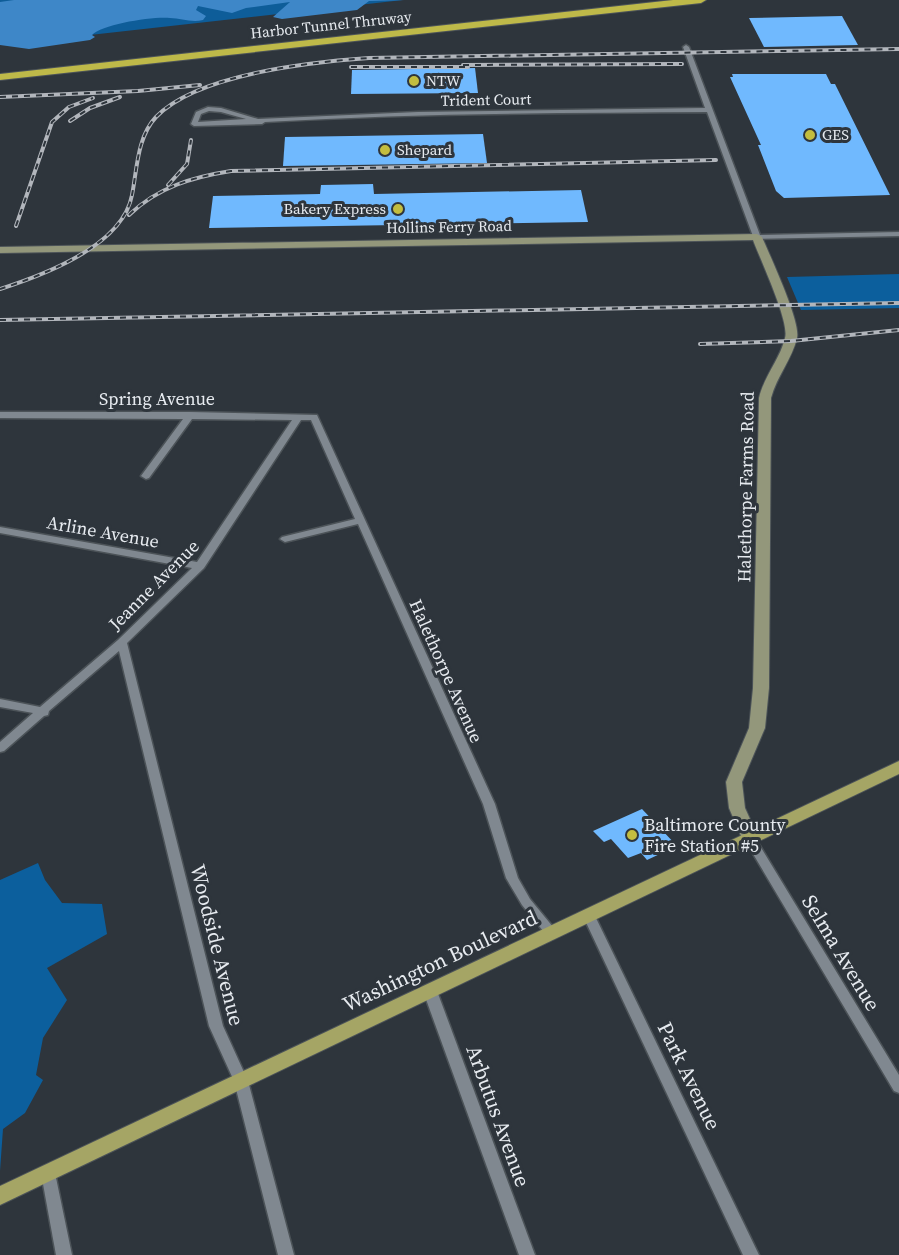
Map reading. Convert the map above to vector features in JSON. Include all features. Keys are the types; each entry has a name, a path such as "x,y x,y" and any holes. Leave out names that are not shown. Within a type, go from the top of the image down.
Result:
{"highway":[{"name":"Harbor Tunnel Thruway","path":"0,68 614,0"},
{"name":"Harbor Tunnel Thruway","path":"0,77 699,0"}],"main road":[{"name":"Washington Boulevard","path":"0,1196 899,767"}],"street":[{"name":"Halethorpe Farms Road","path":"686,47 793,329 791,341 767,384 765,398 762,688 757,728 734,782 737,808 750,839"},
{"name":"Trident Court","path":"262,122 214,109 198,113 194,124 262,122 376,115 710,110"},
{"name":"Hollins Ferry Road","path":"0,250 899,234"},
{"name":"Spring Avenue","path":"0,415 314,417"},
{"path":"146,476 190,416"},
{"name":"Jeanne Avenue","path":"0,748 122,642 200,566 298,417"},
{"name":"Halethorpe Avenue","path":"314,417 359,521 489,804 512,878 526,902 552,933"},
{"path":"285,539 359,521"},
{"name":"Arline Avenue","path":"0,530 200,566"},
{"name":"Woodside Avenue","path":"122,642 216,1026 241,1081 286,1255"},
{"path":"0,703 44,712"},
{"name":"Selma Avenue","path":"750,839 899,1087"},
{"name":"Park Avenue","path":"589,916 752,1255"},
{"name":"Arbutus Avenue","path":"430,991 527,1255"},
{"path":"48,1173 64,1255"}],"shaded area":[{"path":"0,0 403,0 0,45"},
{"path":"14,0 405,0 369,1 357,10 282,19 273,17 290,2 246,8 232,13 198,6 196,10 206,16 203,20 162,18 129,22 106,27 92,35 95,37 90,40 29,49 0,45 0,2"},
{"path":"899,274 899,308 801,310 787,277"},
{"path":"38,863 45,880 62,903 102,904 107,934 47,968 67,1000 43,1038 36,1075 43,1080 25,1113 3,1129 0,1171 0,880"}],"building":[{"path":"842,16 858,45 764,47 749,18"},
{"name":"NTW","path":"475,68 478,93 351,94 352,70"},
{"name":"GES","path":"732,74 826,74 831,84 835,84 890,195 784,198 776,191 758,145 761,145 730,77 733,77"},
{"name":"Shepard","path":"483,134 487,163 283,166 285,137"},
{"name":"Bakery Express","path":"373,184 374,194 581,190 588,222 209,228 213,196 320,194 321,185"},
{"name":"Baltimore County Fire Station #5","path":"642,809 677,846 647,860 641,853 628,858 611,839 604,842 593,831"}],"railway":[{"path":"0,289 59,266 98,243 114,229 126,213 132,195 141,144 156,117 175,102 198,90 226,80 287,67 369,58 899,49"},
{"path":"463,65 682,64"},
{"path":"351,67 468,67"},
{"path":"0,97 138,91 200,85"},
{"path":"70,121 90,108 120,97"},
{"path":"16,226 52,122 69,107 93,98"},
{"path":"168,185 187,164 191,140"},
{"path":"129,215 164,190 203,176 231,171 716,160"},
{"path":"0,320 899,303"},
{"path":"700,344 791,341 899,330"}],"place":[{"name":"NTW","path":"414,81"},
{"name":"GES","path":"810,135"},
{"name":"Shepard","path":"385,150"},
{"name":"Bakery Express","path":"398,209"},
{"name":"Baltimore County Fire Station #5","path":"632,835"}]}
